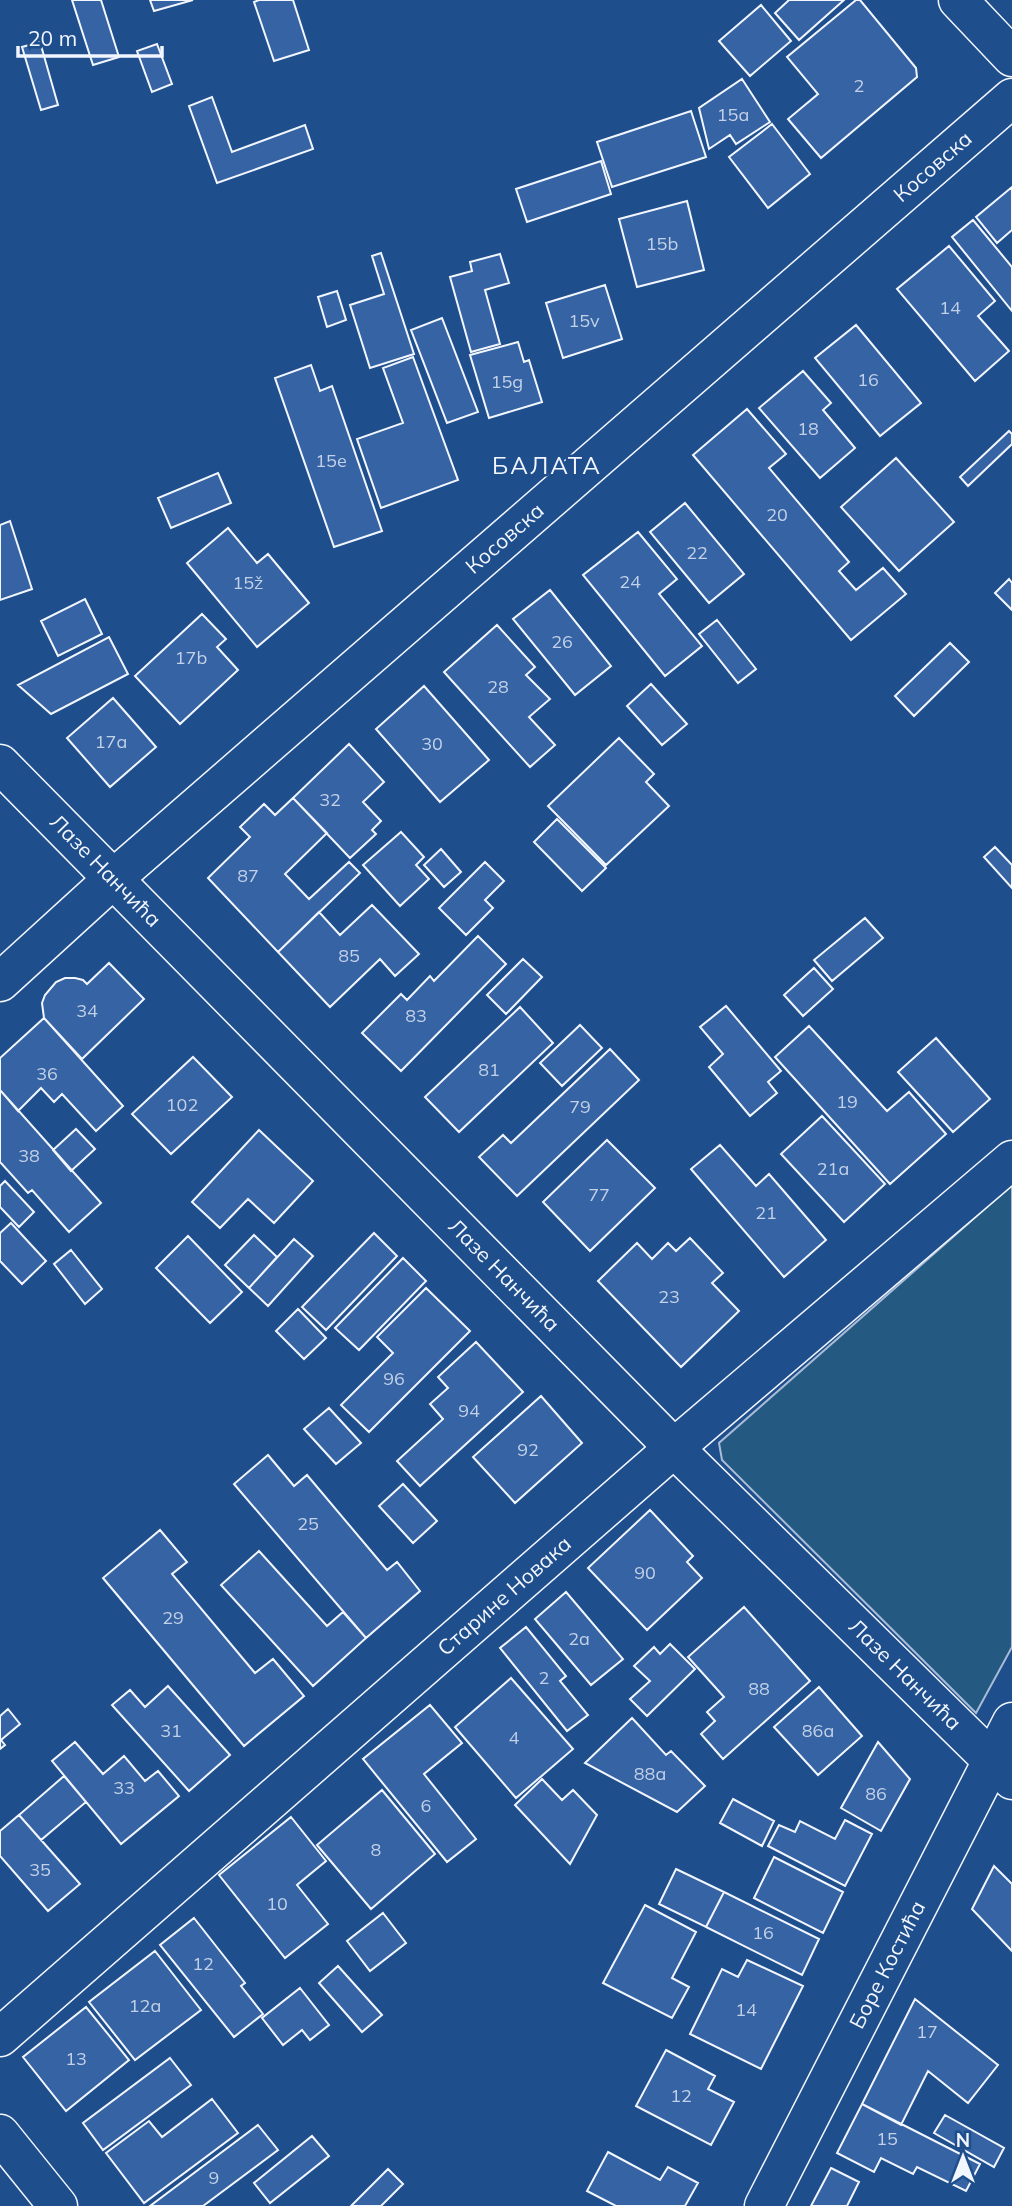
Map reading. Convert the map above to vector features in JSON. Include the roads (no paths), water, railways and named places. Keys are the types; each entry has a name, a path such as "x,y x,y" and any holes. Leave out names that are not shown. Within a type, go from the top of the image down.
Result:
{"street":[{"path":"958,0 1012,57"},
{"name":"Косовска","path":"0,982 113,879 1012,98"},
{"name":"Лазе Нанчића","path":"0,764 674,1448 1003,1770"},
{"name":"Старине Новака","path":"0,2037 674,1448 1012,1160"},
{"name":"Боре Костића","path":"764,2206 1003,1770 1012,1722"},
{"path":"0,2134 58,2206"}],"district":[{"name":"БАЛАТА","path":"547,466"}]}
